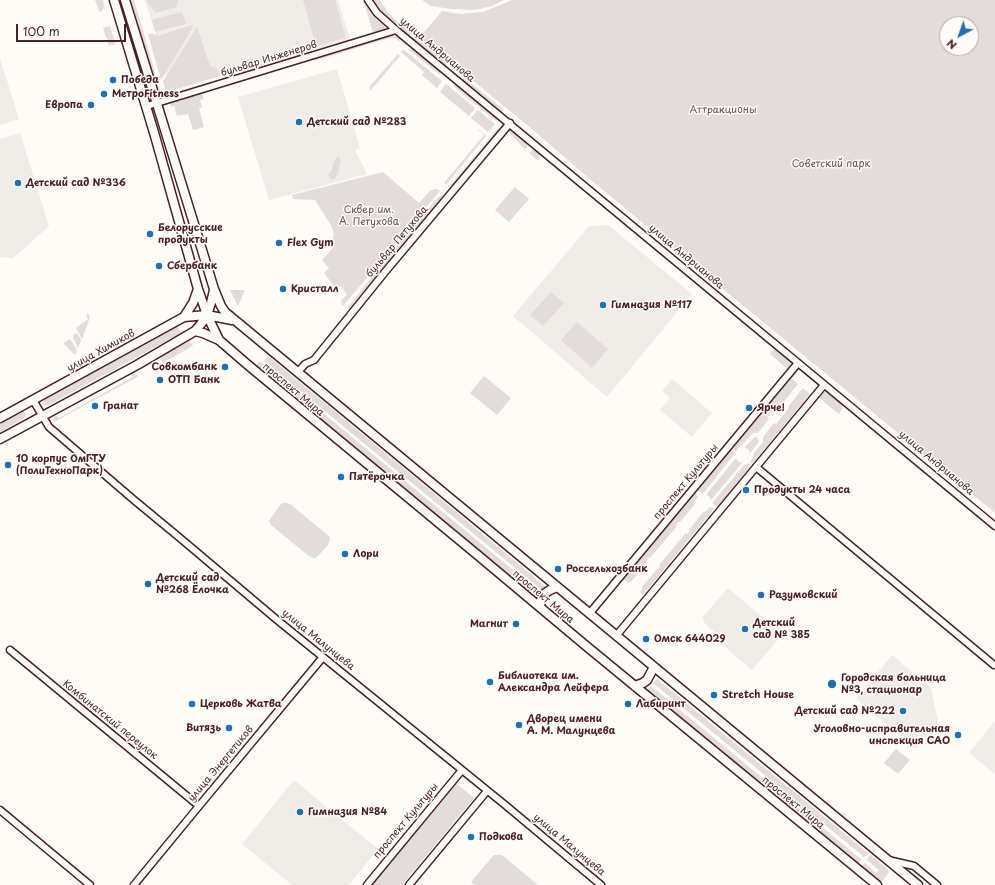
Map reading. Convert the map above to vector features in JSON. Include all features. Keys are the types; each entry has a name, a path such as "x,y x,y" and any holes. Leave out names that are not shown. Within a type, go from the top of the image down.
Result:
{"main road":[{"name":"проспект Мира","path":"114,0 147,106 198,289 207,315 219,340 248,366 540,607 585,646 877,885"},
{"name":"проспект Мира","path":"125,0 214,289 225,312 918,885"},
{"path":"184,317 193,303 198,289"},
{"path":"0,439 195,331 202,324 207,315 212,302 214,289"},
{"name":"проспект Мира","path":"184,317 207,315 234,320"},
{"name":"улица Химиков","path":"0,418 184,317"},
{"path":"195,331 219,340"},
{"path":"540,607 544,594 557,587"},
{"path":"635,686 647,680 654,667"},
{"path":"908,877 911,885"}],"street":[{"name":"улица Андрианова","path":"368,0 377,13 396,30 995,526"},
{"name":"бульвар Инженеров","path":"147,106 396,30"},
{"name":"бульвар Петухова","path":"298,372 305,364 314,360 385,272 510,123"},
{"name":"проспект Культуры","path":"589,614 798,363"},
{"path":"616,636 824,385"},
{"name":"улица Малунцева","path":"33,400 49,427 128,495 276,619 601,885"},
{"path":"756,467 994,665"},
{"name":"Комбинатский переулок","path":"10,650 199,806"},
{"name":"улица Энергетиков","path":"134,885 323,657"},
{"name":"проспект Культуры","path":"367,885 462,770"},
{"path":"409,885 487,791"},
{"path":"0,810 90,885"},
{"name":"проспект Мира","path":"886,859 914,866 937,885"}],"shaded area":[{"path":"145,0 338,0 350,39 222,79 221,76 174,90 170,88 156,44 158,41"},
{"path":"0,58 19,119 0,125"},
{"name":"Детский сад №283","path":"337,69 360,148 355,150 367,174 269,200 238,97"},
{"name":"Детский сад №336","path":"20,133 49,226 13,258 0,257 0,139"},
{"name":"Гимназия №117","path":"608,225 692,294 607,397 513,316 589,226"},
{"path":"672,379 712,413 692,437 660,410 670,398 662,391"},
{"name":"Детский сад № 385","path":"728,588 783,634 752,670 724,646 727,642 706,625 702,618"},
{"name":"Детский сад №222","path":"892,655 931,688 938,722 916,749 856,699"},
{"path":"995,721 995,774 969,753"},
{"name":"Гимназия №84","path":"294,780 378,849 349,885 292,885 242,844"}],"green space":[{"path":"95,0 103,0 104,7 101,12 99,11"},
{"path":"131,0 134,0 161,94 158,92"},
{"path":"147,0 178,0 176,7 156,13 149,5"},
{"path":"303,0 335,0 346,38 316,46"},
{"path":"363,0 371,12 385,25 385,29 373,32"},
{"path":"372,0 380,0 389,14 412,34 409,36 385,15"},
{"path":"422,0 504,0 492,6 475,10 431,6"},
{"name":"Советский парк","path":"512,0 995,0 995,513 592,181 533,130 420,37 442,11 461,14 483,12"},
{"path":"182,12 186,24 155,32 152,20"},
{"path":"191,25 193,27 161,80 148,34 153,33 154,35 157,34 158,36"},
{"path":"110,26 114,40 110,39 115,41 116,44 109,46 108,38 106,38 103,28"},
{"path":"197,27 210,66 217,68 220,76 166,92 163,81"},
{"path":"393,36 400,39 399,42 393,38 386,39 314,61 315,58 385,37"},
{"path":"411,38 416,38 448,65 442,65"},
{"path":"412,48 440,71 440,75 409,50"},
{"path":"404,50 442,81 437,88 422,75 424,72 401,52"},
{"path":"398,54 400,56 370,91 370,86"},
{"path":"464,77 504,110 502,112 463,81"},
{"path":"446,84 475,108 469,116 440,92"},
{"path":"456,85 498,118 496,121 453,86"},
{"path":"202,94 204,99 200,100 202,107 199,108 204,127 193,130 188,114 177,116 174,106 171,107 170,103"},
{"path":"478,110 495,124 488,132 471,118"},
{"path":"498,128 500,130 455,184 450,186"},
{"path":"477,129 486,136 446,185 444,183 484,135"},
{"path":"511,130 526,142 527,147 525,150 508,131"},
{"path":"532,150 539,153 540,158 538,161 529,153"},
{"path":"339,156 341,161 338,173 332,180 328,175 332,170 334,161"},
{"name":"Сквер им. А. Петухова","path":"383,172 419,203 431,190 437,189 440,191 343,306 341,300 347,295 341,286 336,289 324,273 329,268 322,260 335,246 332,244 334,235 332,227 315,200 293,199 292,195"},
{"path":"515,187 529,199 509,222 495,210"},
{"path":"442,195 441,201 432,211 426,211 437,198"},
{"path":"425,212 430,213 384,269 380,266"},
{"path":"379,268 383,271 349,310 348,307"},
{"path":"230,290 245,290 238,306"},
{"path":"551,292 564,303 543,326 530,315"},
{"path":"88,314 90,317 82,339 76,328 88,319 86,315"},
{"path":"577,322 608,349 592,368 561,340"},
{"path":"177,326 181,333 47,406 44,405 44,399"},
{"path":"77,333 81,340 78,348 73,337 73,335"},
{"path":"70,339 77,350 75,355 63,343"},
{"path":"190,341 193,346 162,363 162,355"},
{"path":"773,350 790,362 787,369 770,354"},
{"path":"268,356 547,588 543,591 264,361"},
{"path":"259,362 261,362 541,593 538,601 256,367"},
{"path":"130,373 139,376 54,422 54,415 59,418 133,377"},
{"path":"484,376 511,398 497,415 470,393"},
{"path":"791,378 798,384 783,403 780,402 767,418 769,419 758,433 753,433 736,451 733,448"},
{"path":"803,388 810,394 752,464 750,462 754,453 763,442 763,437 774,423 776,424"},
{"path":"825,392 841,404 842,409 839,414 818,397"},
{"path":"21,411 26,414 24,418 0,432 0,423"},
{"path":"755,437 758,438 759,442 750,453 748,449 744,448"},
{"path":"732,449 735,452 703,494 698,490"},
{"path":"736,458 742,463 711,500 709,496 706,495"},
{"path":"749,463 751,465 718,507 712,503 744,465"},
{"path":"695,493 698,497 694,502 694,505 680,522 678,522 676,525 677,526 650,558 649,557 633,580 628,583 624,579"},
{"path":"282,503 290,504 330,537 328,545 315,558 310,557 271,525 269,521"},
{"path":"710,507 714,509 643,595 640,592 642,587 660,567 659,565 686,533 687,534 690,531 689,530 703,512"},
{"path":"657,679 868,853 864,857 653,683"},
{"path":"651,686 862,860 858,864 647,690"},
{"path":"896,749 910,760 898,774 884,763"},
{"path":"456,783 474,798 402,885 372,885"},
{"path":"494,855 502,855 538,885 475,885 471,882"},
{"path":"870,855 890,871 881,883 861,867 865,863 876,873 879,870 867,860"}],"place":[{"name":"Победа","path":"113,80"},
{"name":"МетроFitness","path":"104,94"},
{"name":"Европа","path":"91,105"},
{"name":"Детский сад №283","path":"299,122"},
{"name":"Детский сад №336","path":"18,183"},
{"name":"Белорусские продукты","path":"150,234"},
{"name":"Flex Gym","path":"279,243"},
{"name":"Сбербанк","path":"159,266"},
{"name":"Кристалл","path":"283,289"},
{"name":"Гимназия №117","path":"603,305"},
{"name":"Совкомбанк","path":"225,367"},
{"name":"ОТП Банк","path":"160,380"},
{"name":"Гранат","path":"95,406"},
{"name":"Ярче!","path":"749,408"},
{"name":"10 корпус ОмГТУ (ПолиТехноПарк)","path":"8,465"},
{"name":"Пятёрочка","path":"341,477"},
{"name":"Продукты 24 часа","path":"746,490"},
{"name":"Лори","path":"345,554"},
{"name":"Россельхозбанк","path":"558,569"},
{"name":"Детский сад №268 Ёлочка","path":"148,584"},
{"name":"Разумовский","path":"761,595"},
{"name":"Магнит","path":"516,624"},
{"name":"Детский сад № 385","path":"745,629"},
{"name":"Омск 644029","path":"646,639"},
{"name":"Библиотека им. Александра Лейфера","path":"490,682"},
{"name":"Городская больница №3, стационар","path":"832,684"},
{"name":"Stretch House","path":"714,695"},
{"name":"Церковь Жатва","path":"192,704"},
{"name":"Лабиринт","path":"628,704"},
{"name":"Детский сад №222","path":"903,711"},
{"name":"Дворец имени А. М. Малунцева","path":"519,725"},
{"name":"Витязь","path":"229,728"},
{"name":"Уголовно-исправительная инспекция САО","path":"958,735"},
{"name":"Гимназия №84","path":"300,812"},
{"name":"Подкова","path":"471,837"}],"park label":[{"name":"Аттракционы","path":"723,110"}]}
